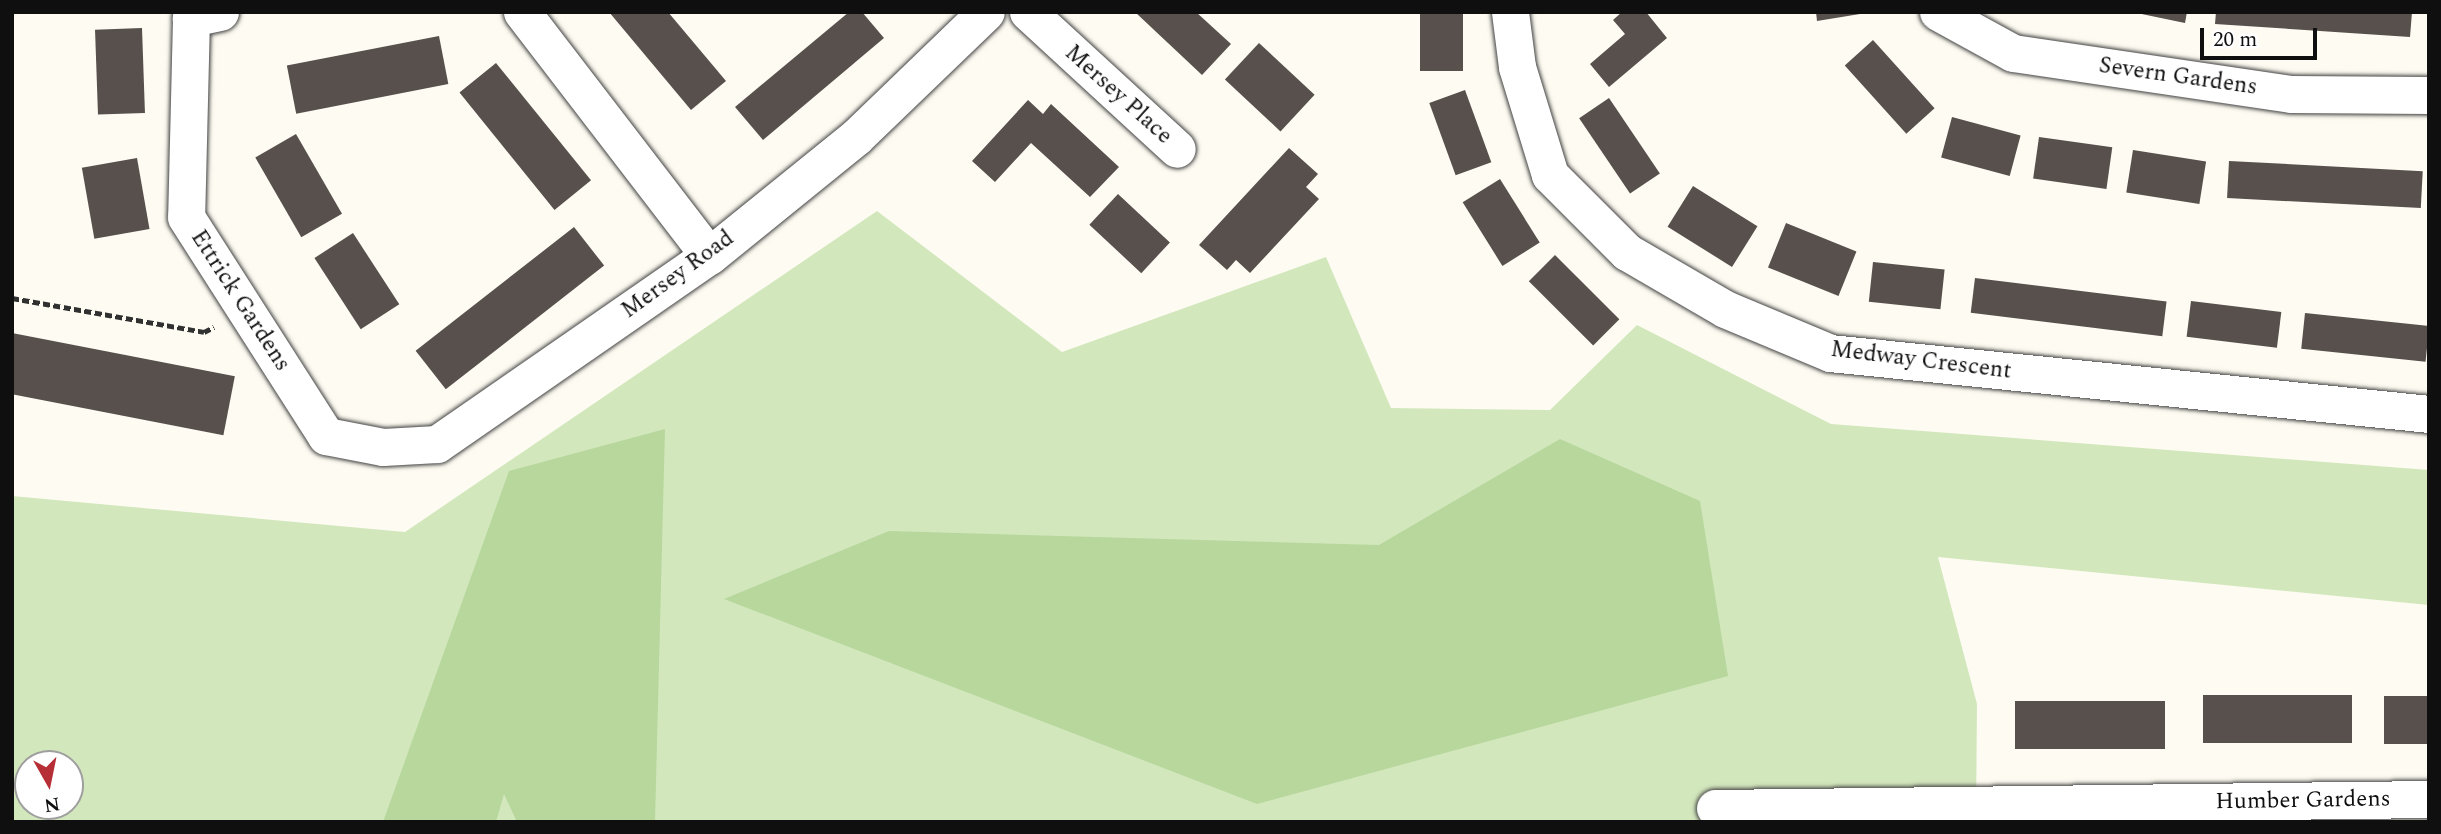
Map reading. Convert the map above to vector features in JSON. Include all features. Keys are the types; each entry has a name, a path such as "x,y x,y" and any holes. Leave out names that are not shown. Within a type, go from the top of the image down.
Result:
{"street":[{"name":"Ettrick Gardens","path":"220,12 191,18 186,217 326,436"},
{"path":"522,12 709,256"},
{"name":"Mersey Road","path":"326,436 383,447 437,444 709,256 856,137 986,12"},
{"name":"Mersey Place","path":"1028,12 1177,149"},
{"name":"Medway Crescent","path":"1510,12 1517,67 1550,175 1627,252 1725,309 1830,353 2429,414"},
{"name":"Severn Gardens","path":"1938,12 2013,53 2291,94 2429,95"},
{"name":"Humber Gardens","path":"1715,808 2429,799"}],"path":[{"path":"12,298 204,332 246,310"}],"green space":[{"path":"877,211 1062,352 1326,257 1391,408 1550,410 1637,325 1831,424 2429,470 2429,605 1938,557 1977,704 1976,822 12,822 12,496 405,532"},
{"path":"665,429 655,822 517,822 504,794 496,822 383,822 509,471"},
{"path":"1560,439 1700,501 1728,676 1257,804 724,599 889,531 1379,545"}],"building":[{"path":"609,12 668,12 726,81 691,110"},
{"path":"849,12 862,12 884,38 763,140 735,107"},
{"path":"1135,12 1196,12 1231,44 1202,75"},
{"path":"1420,12 1463,12 1463,71 1420,71"},
{"path":"1622,12 1646,12 1667,38 1609,87 1590,64 1625,34 1613,20"},
{"path":"1816,12 1860,12 1860,14 1817,21"},
{"path":"2132,12 2187,12 2185,23"},
{"path":"2216,12 2412,12 2410,37 2215,24"},
{"path":"142,28 145,113 98,115 95,30"},
{"path":"439,36 448,84 296,114 287,66"},
{"path":"1873,40 1935,108 1906,134 1845,65"},
{"path":"1259,43 1315,95 1280,131 1225,80"},
{"path":"496,63 591,180 555,210 459,93"},
{"path":"1465,90 1491,162 1456,175 1429,103"},
{"path":"1609,98 1660,173 1630,194 1579,118"},
{"path":"1028,100 1043,114 1051,104 1119,167 1090,197 1031,143 995,182 972,161"},
{"path":"1952,117 2021,135 2010,176 1941,158"},
{"path":"296,134 342,214 301,237 255,158"},
{"path":"2039,137 2112,147 2106,189 2033,179"},
{"path":"1289,148 1318,174 1306,187 1319,199 1250,273 1236,260 1227,270 1199,245"},
{"path":"2133,150 2206,162 2199,204 2126,192"},
{"path":"137,158 150,229 94,239 82,168"},
{"path":"2229,161 2423,171 2421,208 2227,198"},
{"path":"1500,179 1540,243 1502,266 1463,202"},
{"path":"1693,186 1757,226 1732,267 1668,227"},
{"path":"1118,194 1170,242 1141,273 1089,225"},
{"path":"1786,223 1856,251 1838,296 1768,268"},
{"path":"574,227 604,266 446,389 416,351"},
{"path":"353,233 399,304 361,329 314,258"},
{"path":"1555,255 1619,319 1593,346 1529,281"},
{"path":"1873,262 1945,270 1940,309 1869,302"},
{"path":"1975,278 2167,302 2162,336 1971,313"},
{"path":"2191,301 2281,312 2277,348 2187,337"},
{"path":"2305,313 2429,326 2426,362 2301,349"},
{"path":"12,333 235,376 223,435 12,394"},
{"path":"2203,695 2352,695 2352,743 2203,743"},
{"path":"2384,696 2429,696 2429,744 2384,744"},
{"path":"2015,701 2165,701 2165,749 2015,749"}]}
